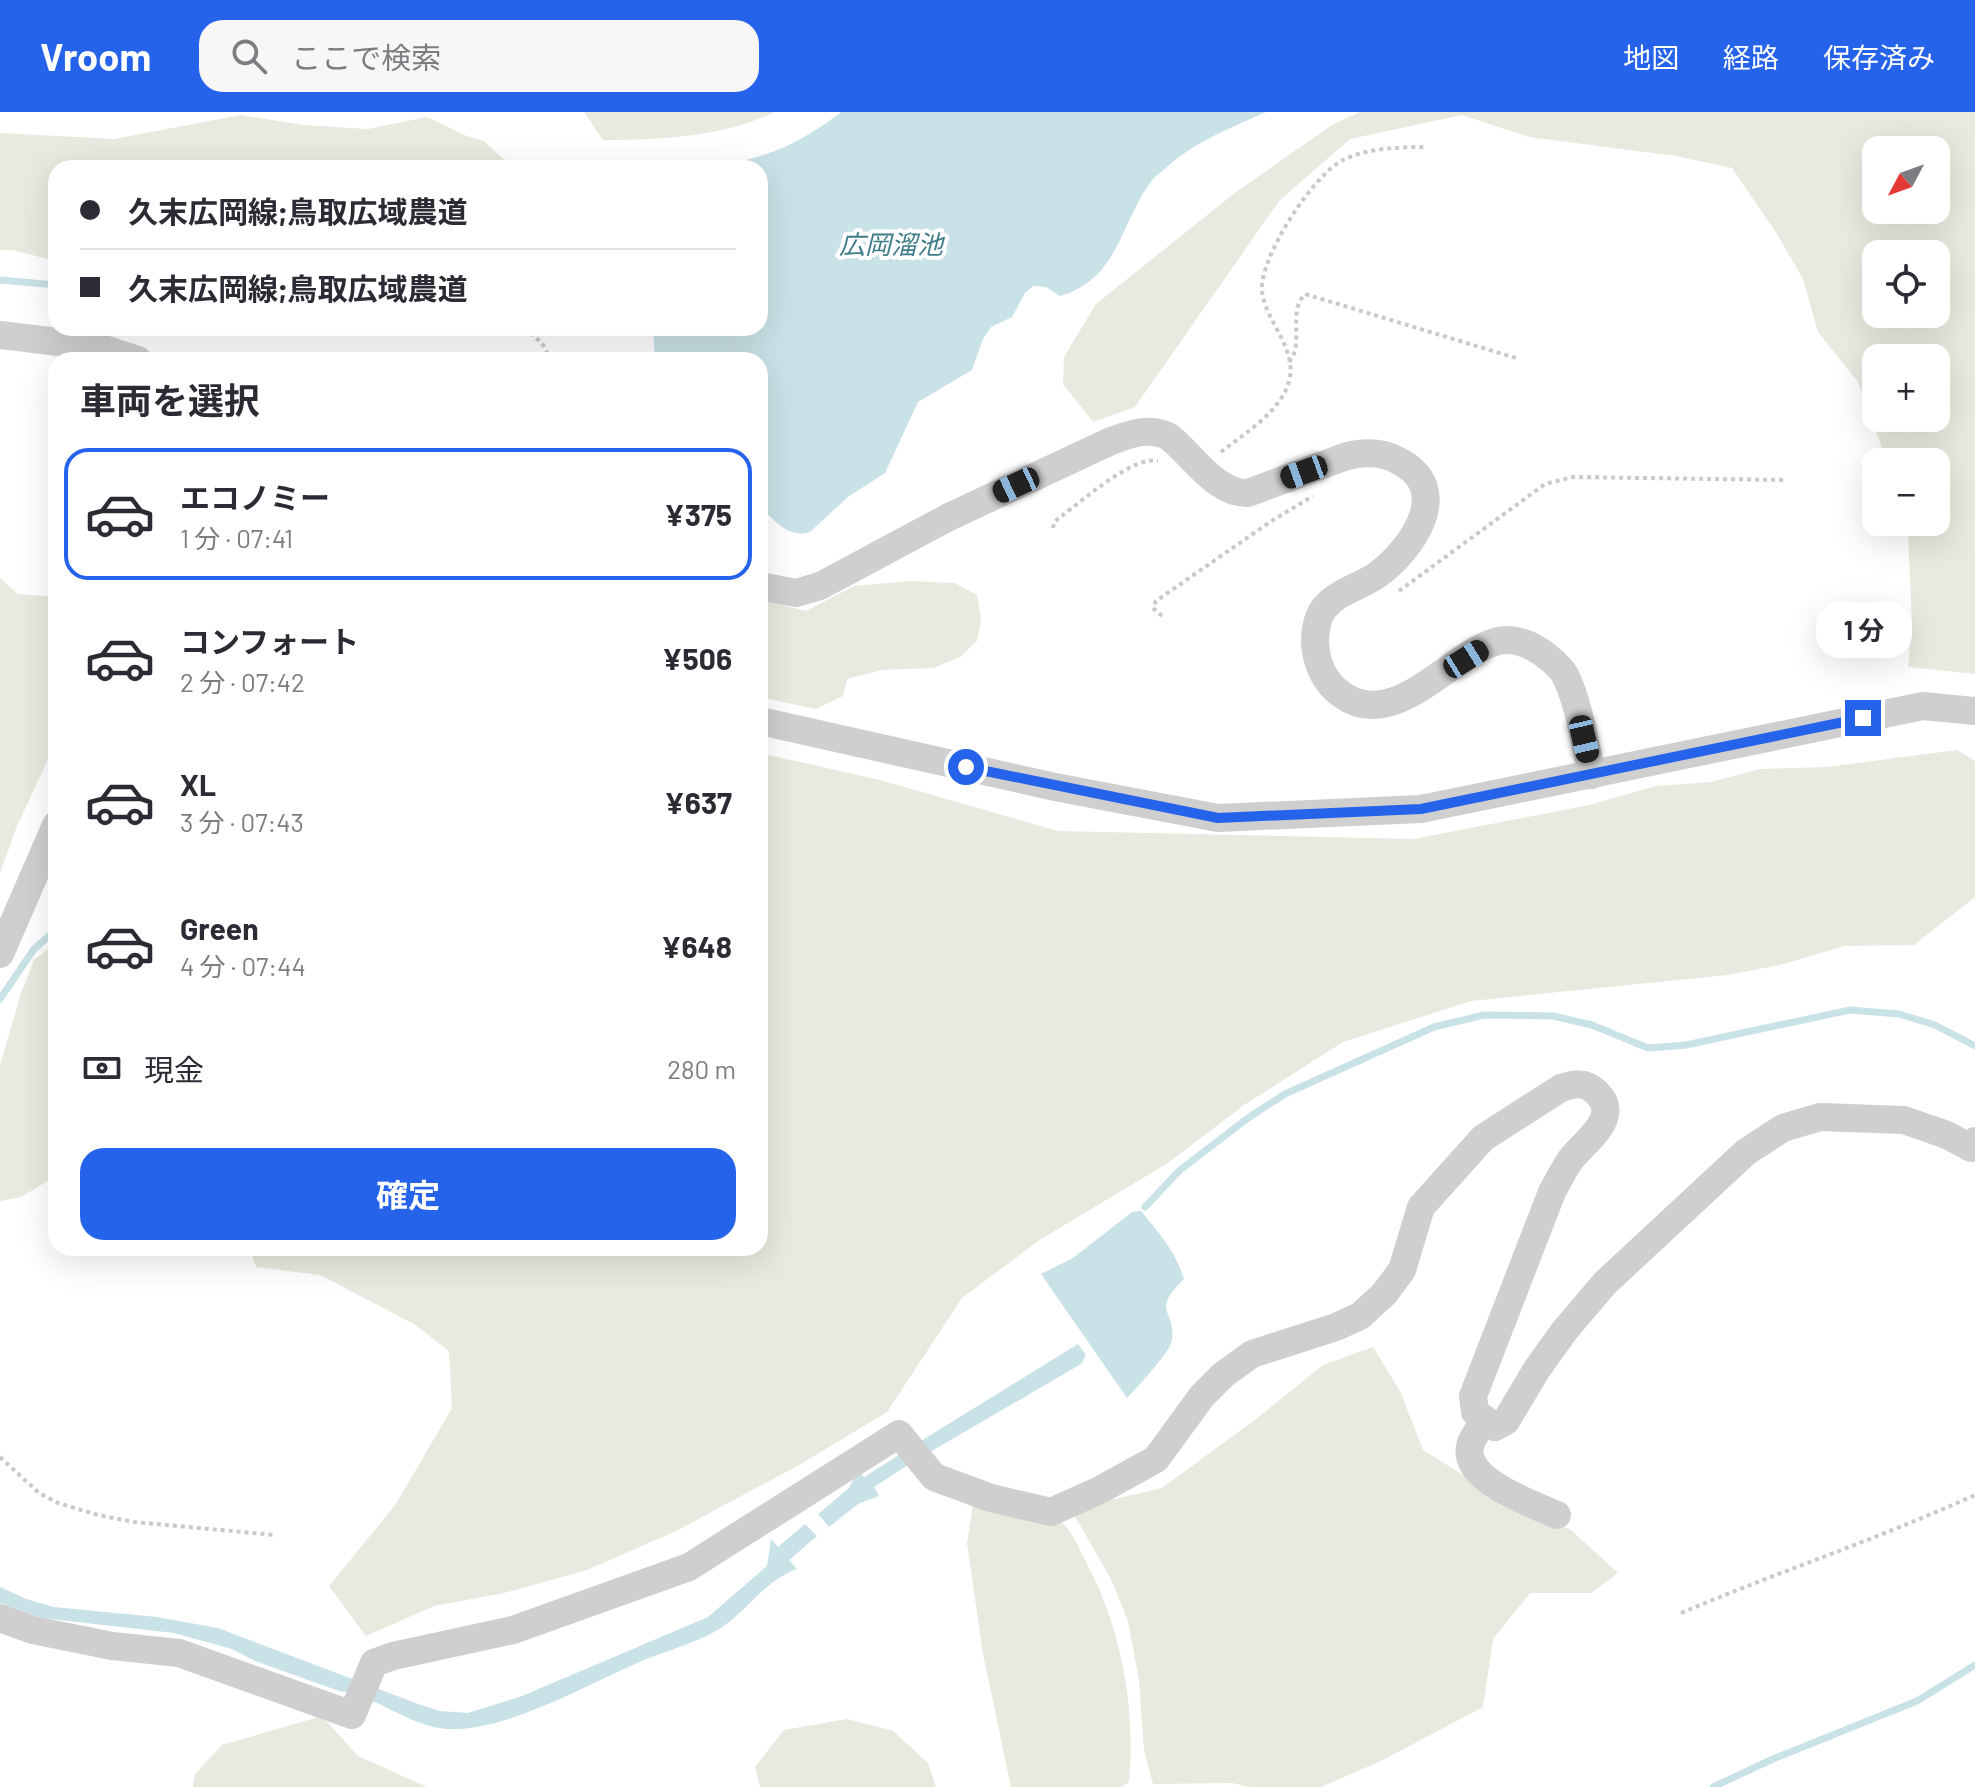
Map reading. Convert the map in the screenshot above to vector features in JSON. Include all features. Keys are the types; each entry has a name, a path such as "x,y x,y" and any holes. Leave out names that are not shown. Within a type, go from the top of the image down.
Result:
{"street":[{"path":"0,335 98,347 113,352"},
{"path":"768,588 796,593 820,586 949,517 1136,432 1146,430 1168,436 1216,481 1238,493 1248,493 1358,453 1387,455 1409,466 1419,476 1425,489 1425,512 1409,544 1393,562 1336,598 1320,615 1316,651 1325,677 1335,690 1357,703 1388,703 1413,692 1488,645 1508,640 1521,642 1536,648 1565,674 1592,775"},
{"path":"768,723 1055,787 1218,818 1421,809 1923,706 1975,711"},
{"path":"0,954 48,843"},
{"path":"0,1618 33,1630 112,1646 179,1653 352,1715 374,1663 393,1656 513,1630 689,1567 899,1434 934,1477 991,1498 1051,1512 1100,1490 1156,1459 1202,1396 1223,1375 1252,1354 1336,1327 1360,1316 1384,1294 1402,1270 1421,1207 1483,1138 1561,1088 1588,1084 1599,1094 1606,1113 1603,1124 1570,1161 1552,1192 1473,1396 1475,1412 1495,1427 1506,1421 1547,1356 1605,1283 1746,1152 1783,1128 1820,1117 1904,1120 1947,1135 1971,1148 1975,1141"},
{"path":"1484,1421 1470,1445 1470,1461 1482,1477 1557,1515"}],"path":[{"path":"1203,469 1283,397 1290,377 1289,362 1262,289 1266,267 1291,219 1320,180 1346,158 1394,148 1427,147"},
{"path":"1289,362 1296,353 1299,302 1305,294 1516,358"},
{"path":"534,336 547,352"},
{"path":"1053,528 1054,522 1125,471 1146,459 1161,462"},
{"path":"1392,595 1545,484 1557,480 1591,477 1784,480"},
{"path":"1162,616 1153,608 1156,601 1270,522 1319,493"},
{"path":"0,1457 39,1493 58,1503 98,1515 134,1522 275,1535"},
{"path":"1681,1613 1912,1524 1975,1495"}],"shaded area":[{"path":"584,112 775,112 711,132 669,138 603,140"},
{"path":"1360,112 1975,112 1975,674 1908,667 1912,623 1908,536 1950,536 1950,448 1882,448 1876,432 1950,432 1950,344 1862,344 1862,393 1858,382 1818,332 1803,279 1732,168 1676,156 1529,137 1462,115 1350,139 1279,201 1135,407 1093,422 1063,384 1064,357 1096,304 1236,192 1332,125"},
{"path":"241,115 303,125 368,129 427,117 484,141 504,160 48,160 48,259 0,250 0,133 114,139"},
{"path":"0,578 18,594 48,596 48,759 17,826 0,873"},
{"path":"909,581 955,583 977,595 981,619 977,641 960,657 934,668 882,670 847,679 843,696 816,709 768,699 768,601 806,611 854,586"},
{"path":"1957,750 1975,761 1975,897 1914,945 1844,946 1780,965 1727,975 1471,1001 1343,1042 1244,1105 1168,1163 1041,1239 962,1298 887,1412 801,1464 676,1531 587,1570 504,1593 434,1606 366,1636 329,1586 396,1504 452,1408 449,1351 414,1324 320,1275 256,1267 253,1256 768,1256 768,755 880,780 1058,831 1414,839 1589,805 1656,786 1711,782 1760,769 1827,767"},
{"path":"48,949 48,1181 21,1197 0,1201 0,1065 34,960"},
{"path":"1373,1347 1400,1391 1423,1450 1508,1503 1571,1530 1618,1573 1591,1593 1530,1593 1493,1639 1483,1707 1383,1760 1321,1787 1250,1787 1232,1783 1153,1784 1144,1750 1139,1680 1128,1621 1111,1579 1073,1513 1081,1507 1162,1488 1323,1365"},
{"path":"974,1497 1056,1520 1073,1536 1108,1612 1123,1668 1131,1753 1129,1782 1122,1787 1011,1787 983,1654 967,1543"},
{"path":"322,1716 358,1756 427,1787 193,1787 195,1774 222,1745"},
{"path":"847,1719 893,1731 928,1763 936,1787 760,1787 755,1767 784,1730"}],"water":[{"name":"広岡溜池","path":"841,112 1266,112 1203,142 1154,178 1140,198 1116,248 1094,277 1060,296 1046,287 1033,286 1025,293 1012,317 991,327 983,339 972,370 918,402 885,473 848,497 810,532 795,533 782,527 768,514 768,352 654,352 654,336 768,336 768,160 746,160 780,149 810,134"},
{"path":"1141,1211 1172,1251 1184,1279 1173,1290 1166,1306 1172,1332 1169,1348 1127,1398 1041,1274 1073,1258 1132,1212"},
{"path":"1078,1344 1086,1355 1081,1364 930,1452 921,1441"},
{"path":"904,1452 914,1461 874,1487 879,1496 858,1504 829,1527 818,1514 849,1488 858,1470 864,1477"},
{"path":"805,1524 817,1536 789,1560 797,1569 775,1581 721,1628 521,1715 470,1728 433,1727 366,1698 255,1661 232,1649 174,1633 42,1618 0,1603 0,1587 54,1607 157,1617 218,1628 421,1705 440,1711 468,1713 522,1696 708,1617 767,1566 771,1539 778,1547"}],"waterway":[{"path":"0,280 48,284"},
{"path":"0,999 34,949 48,937"},
{"path":"1145,1207 1180,1170 1285,1094 1434,1027 1484,1015 1553,1016 1592,1025 1648,1048 1686,1045 1850,1010 1899,1014 1935,1025 1975,1046"},
{"path":"1713,1787 1773,1759 1917,1701 1975,1665"}],"route":[{"path":"966,767 1218,818 1421,809 1863,718"}]}
